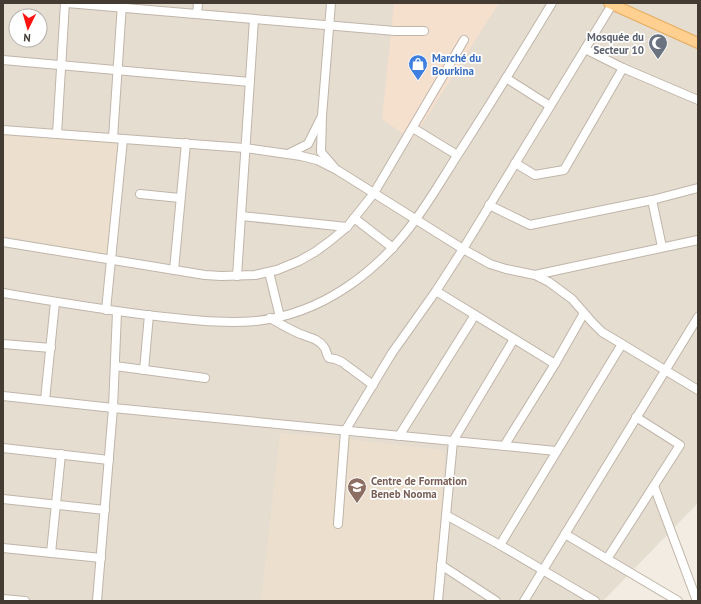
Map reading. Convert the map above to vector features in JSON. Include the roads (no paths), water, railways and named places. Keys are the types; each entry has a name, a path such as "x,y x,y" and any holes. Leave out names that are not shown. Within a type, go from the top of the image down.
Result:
{"main road":[{"path":"611,4 698,43"}],"street":[{"path":"57,134 66,3 122,5 197,14 330,26 395,31 424,31"},
{"path":"197,14 198,3"},
{"path":"332,3 322,116 321,152 337,170"},
{"path":"3,293 117,312 212,322 257,321 280,317 308,308 332,297 369,271 393,248 416,219 552,3"},
{"path":"338,524 345,431 392,353 436,291 463,249 611,4"},
{"path":"113,138 122,5"},
{"path":"237,276 254,19"},
{"path":"3,242 205,275 255,275 277,270 299,261 315,252 347,227 374,193 464,40"},
{"path":"585,49 623,68 698,100"},
{"path":"3,60 250,82"},
{"path":"515,163 535,175 564,170 623,68"},
{"path":"506,78 550,106"},
{"path":"288,154 308,144 322,116"},
{"path":"413,128 457,155"},
{"path":"3,130 245,148 317,160 337,170 463,249 490,264 506,269 535,274 549,282 572,299 602,332 698,390"},
{"path":"106,310 123,139"},
{"path":"174,270 186,144"},
{"path":"490,205 530,225 652,200 698,188"},
{"path":"140,194 180,198"},
{"path":"652,200 662,248"},
{"path":"241,216 347,227"},
{"path":"354,218 393,248"},
{"path":"535,274 698,240"},
{"path":"269,272 280,317"},
{"path":"436,291 555,364"},
{"path":"45,400 55,302"},
{"path":"97,601 113,408 117,312"},
{"path":"504,446 555,364 584,313"},
{"path":"144,370 149,315"},
{"path":"399,436 475,315"},
{"path":"524,601 698,317"},
{"path":"270,318 298,334 320,342 325,347 329,358 342,362 373,385"},
{"path":"438,601 453,441 514,339"},
{"path":"500,545 622,344"},
{"path":"3,346 50,348"},
{"path":"115,366 204,378"},
{"path":"3,396 556,451"},
{"path":"607,559 680,445 636,417"},
{"path":"3,448 109,460"},
{"path":"51,553 61,454"},
{"path":"654,486 697,601"},
{"path":"3,499 105,510"},
{"path":"446,515 596,601"},
{"path":"565,534 678,601"},
{"path":"3,548 101,558"},
{"path":"442,565 496,601"},
{"path":"3,599 25,601"}],"place":[{"name":"Mosquée du Secteur 10","path":"658,60"},
{"name":"Marché du Bourkina","path":"418,81"},
{"name":"Centre de Formation Beneb Nooma","path":"357,504"}]}
